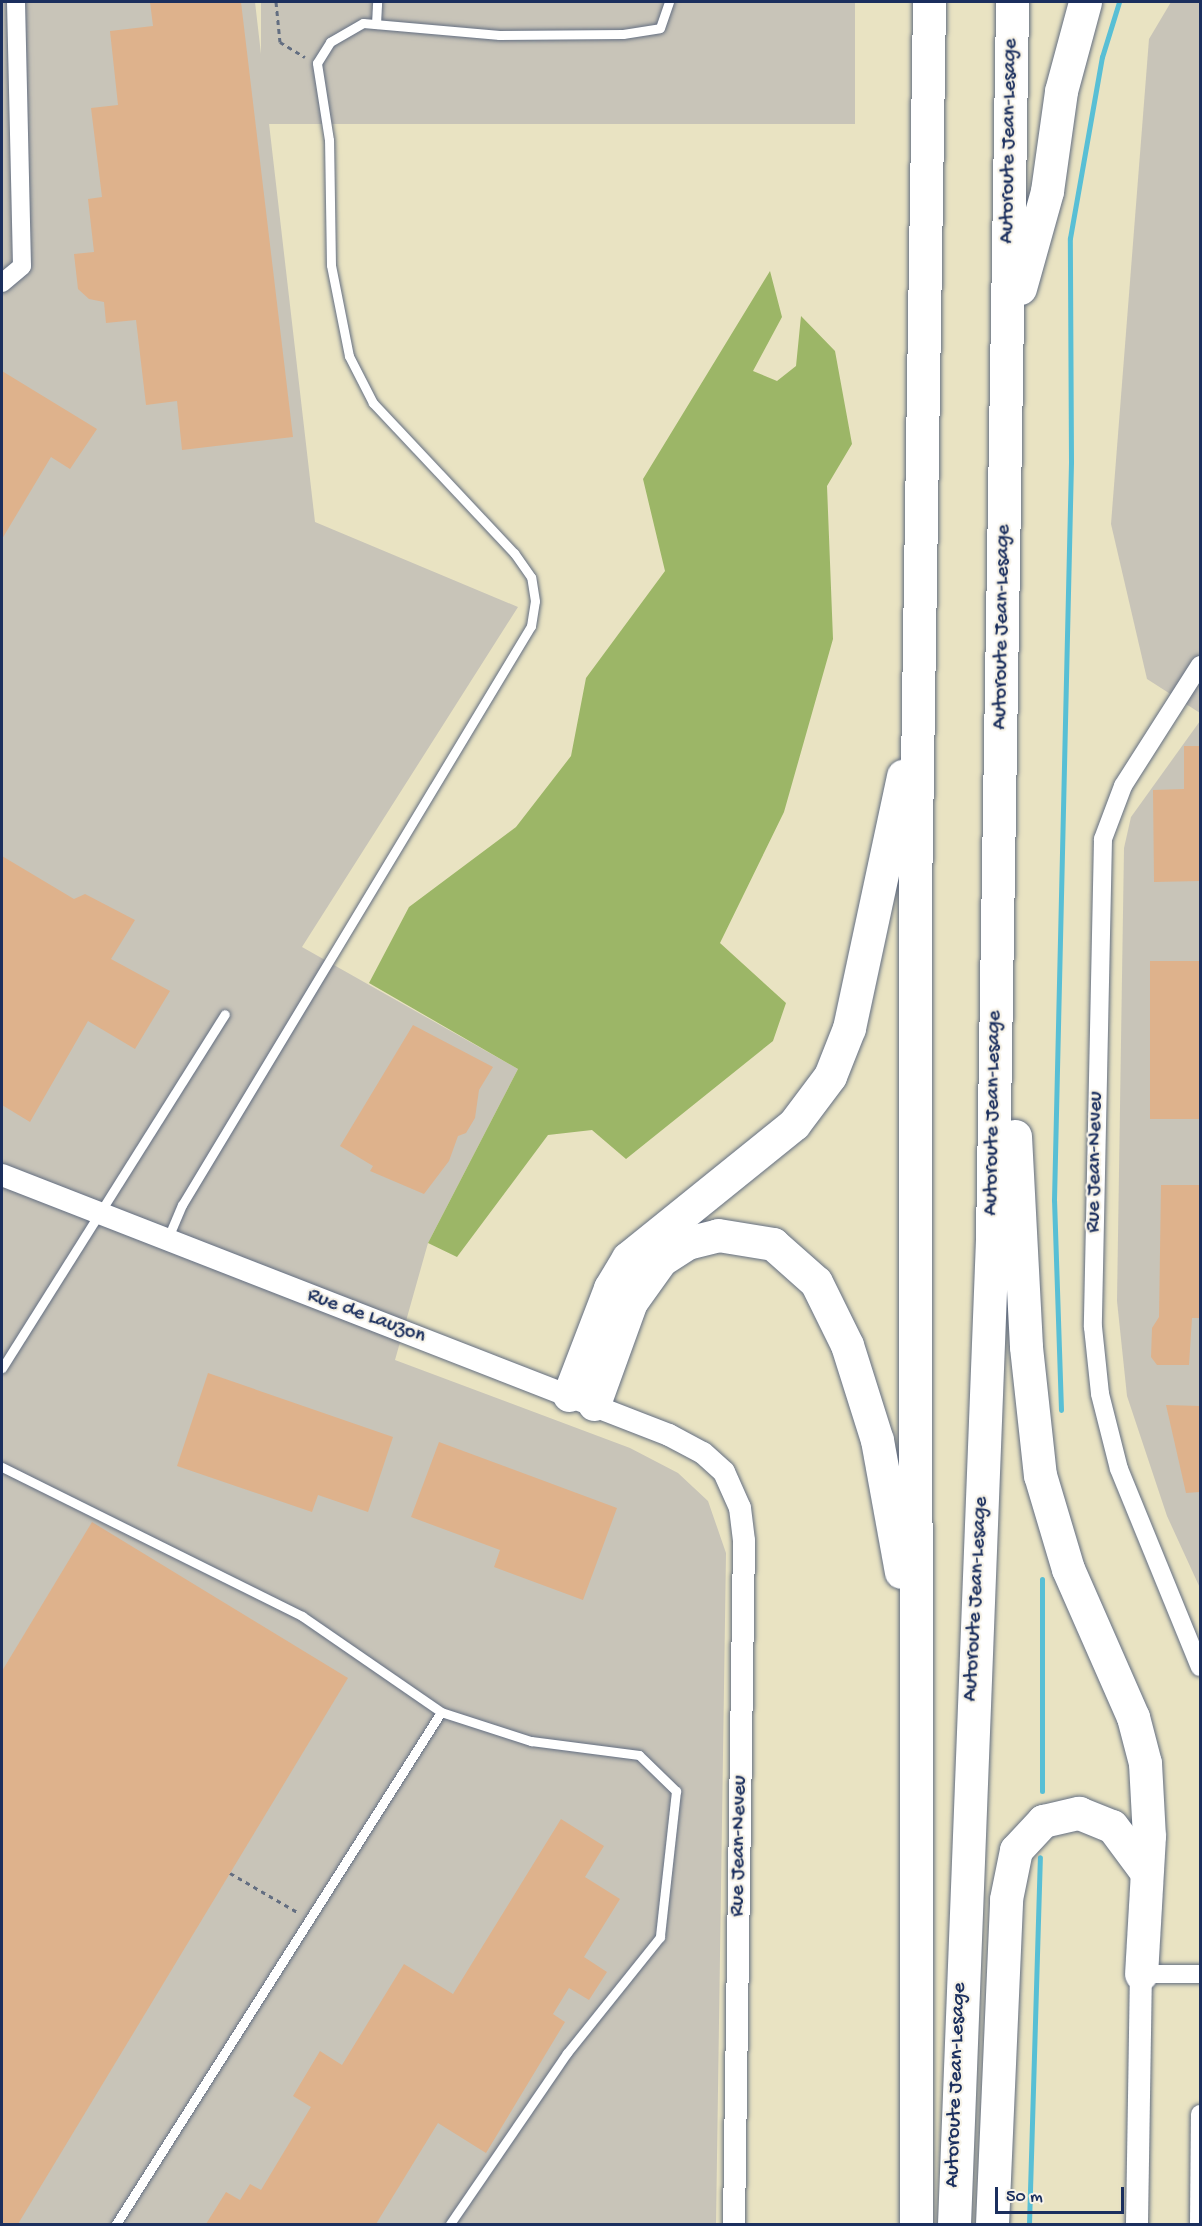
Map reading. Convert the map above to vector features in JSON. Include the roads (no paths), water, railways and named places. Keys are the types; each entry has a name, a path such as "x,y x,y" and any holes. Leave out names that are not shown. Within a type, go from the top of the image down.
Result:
{"highway":[{"name":"Autoroute Jean-Lesage","path":"954,2224 987,1369 997,972 1012,2"},
{"path":"1008,333 1047,191 1061,91 1085,2"},
{"name":"Autoroute Jean-Lesage","path":"916,2224 919,1668 917,716 928,11"},
{"path":"582,1399 610,1288 628,1258 794,1124 830,1076 849,1028 917,716"},
{"path":"997,972 1014,1112 1036,1448 1064,1559 1143,1751 1149,1816 1144,1869 1141,1974"},
{"path":"582,1399 631,1302 668,1254 698,1239 729,1235 773,1244 794,1257 825,1296 861,1385 880,1455 919,1668"},
{"path":"992,2224 1006,1899 1016,1850 1043,1821 1086,1814 1112,1826 1144,1869"}],"street":[{"path":"2,283 22,266 16,2"},
{"name":"Rue Jean-Neveu","path":"1198,675 1123,786 1103,839 1094,1327 1100,1394 1119,1469 1200,1667"},
{"name":"Rue de Lauzon","path":"2,1175 98,1216 582,1399 688,1444 724,1472"},
{"name":"Rue Jean-Neveu","path":"724,1472 740,1508 744,1549 734,2224"},
{"path":"1137,2224 1141,1974 1200,1974"},
{"path":"1199,2224 1200,2114"}],"lane":[{"path":"376,24 377,2"},
{"path":"166,1242 182,1205 531,626 535,601 531,578 514,553 373,403 350,356 331,265 330,140 317,63 330,42 363,23 499,35 623,34 660,28 669,2"},
{"path":"2,1368 225,1014"},
{"path":"2,1467 302,1616 441,1713 531,1741 639,1755 676,1791 660,1937 567,2053 450,2224"},
{"path":"116,2224 441,1713"}],"waterway":[{"path":"1061,1410 1054,1200 1071,462 1070,238 1102,57 1119,2"},
{"path":"1042,1579 1042,1791"},
{"path":"1029,2224 1040,1857"}]}
